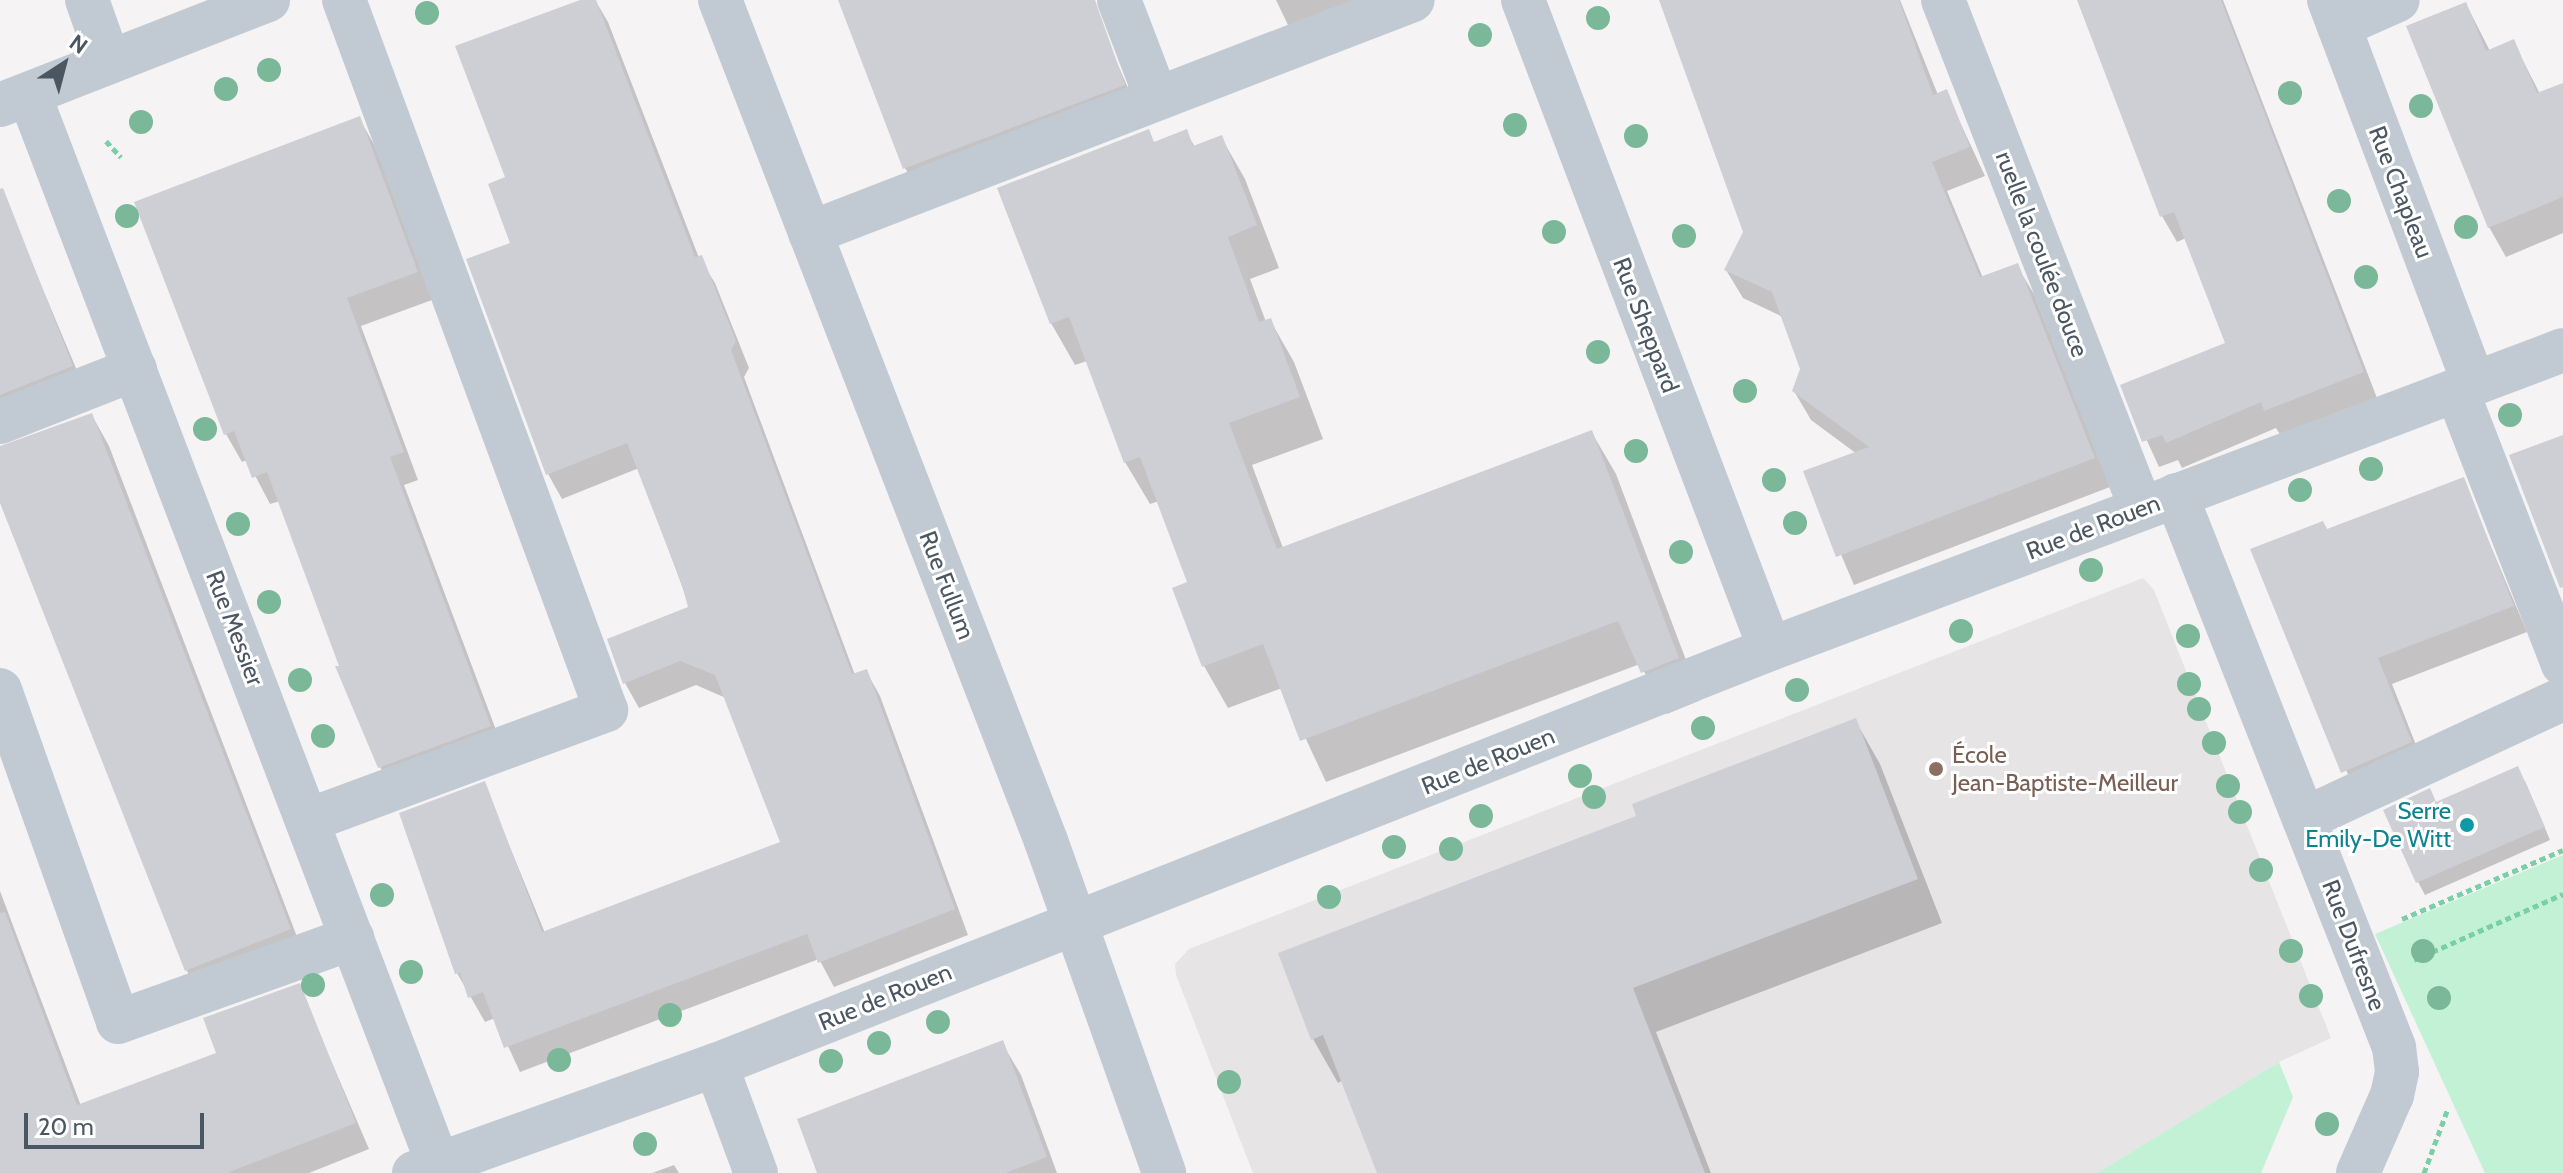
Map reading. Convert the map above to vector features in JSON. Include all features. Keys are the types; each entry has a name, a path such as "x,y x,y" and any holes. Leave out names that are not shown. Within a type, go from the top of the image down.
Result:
{"street":[{"path":"87,0 109,62"},
{"path":"15,99 268,0"},
{"path":"309,820 606,710 344,0"},
{"name":"Rue Fullum","path":"720,0 1073,923 1164,1173"},
{"path":"1119,0 1156,97"},
{"path":"810,233 1413,0"},
{"name":"Rue Sheppard","path":"1523,0 1770,649"},
{"name":"ruelle la coulée douce","path":"1943,0 2159,502"},
{"path":"2334,13 2398,0"},
{"name":"Rue Chapleau","path":"2334,13 2563,664"},
{"name":"Rue Messier","path":"15,99 135,369 309,820 352,938 426,1168"},
{"name":"Rue de Rouen","path":"426,1168 716,1065 1770,649 2563,350"},
{"path":"0,422 135,369"},
{"name":"Rue Dufresne","path":"2159,502 2304,819 2394,1047 2397,1072 2358,1173"},
{"path":"0,690 118,1022 352,938"},
{"path":"2304,819 2563,699"},
{"path":"716,1065 756,1173"}],"path":[{"path":"2352,940 2563,850"},
{"path":"2404,964 2544,907 2563,894"},
{"path":"2424,1173 2431,1157"}],"shaded area":[{"name":"École Jean-Baptiste-Meilleur","path":"2143,578 2154,590 2331,1038 2279,1062 2097,1173 1253,1173 1176,975 1175,964 1189,949"}],"green space":[{"path":"2563,855 2563,1173 2485,1173 2375,934"},
{"path":"2279,1062 2293,1097 2261,1173 2097,1173"}],"building":[{"path":"580,0 596,0 695,257 702,255 736,341 731,350 852,674 867,669 955,909 818,963 807,934 504,1048 483,992 468,998 460,973 455,974 399,813 485,781 542,932 780,842 715,675 680,661 623,684 607,639 688,607 682,585 627,443 546,475 466,259 510,243 488,184 505,177 455,46"},
{"path":"838,0 1095,0 1125,85 903,169"},
{"path":"1659,0 1899,0 1933,95 1947,89 1970,147 1932,162 1980,277 2018,263 2095,458 1836,557 1803,471 1869,447 1792,391 1800,369 1772,292 1724,270 1743,232"},
{"path":"2077,0 2221,0 2364,372 2264,411 2261,402 2166,443 2162,435 2142,442 2120,385 2225,343 2174,212 2160,217"},
{"path":"2466,2 2486,51 2514,39 2537,93 2563,83 2563,197 2488,228 2406,26"},
{"path":"360,116 418,272 347,298 404,452 390,457 491,726 378,768 335,666 339,666 267,472 252,478 234,431 224,435 134,202"},
{"path":"1149,129 1154,142 1187,129 1193,146 1222,135 1257,225 1228,237 1259,322 1271,318 1300,397 1229,423 1277,549 1592,430 1679,658 1641,673 1618,621 1300,741 1263,644 1202,667 1172,588 1187,582 1140,457 1124,463 1069,317 1050,324 997,188"},
{"path":"3,188 73,366 0,395 0,189"},
{"path":"92,413 291,929 185,971 0,503 0,446"},
{"path":"2563,435 2563,587 2560,588 2509,455"},
{"path":"2464,477 2514,606 2378,658 2412,742 2341,773 2250,549 2323,521 2327,529"},
{"path":"1856,718 1918,879 1633,988 1705,1173 1377,1173 1323,1035 1311,1040 1278,953 1636,816 1632,804"},
{"name":"Serre Emily-De Witt","path":"2518,766 2545,827 2416,883 2383,810 2430,788 2436,802"},
{"path":"5,912 77,1105 216,1053 203,1018 300,983 356,1123 227,1173 0,1173 0,913"},
{"path":"1003,1040 1047,1157 1006,1173 817,1173 797,1119"}],"place":[{"name":"École Jean-Baptiste-Meilleur","path":"1936,769"},
{"name":"Serre Emily-De Witt","path":"2467,825"}]}
